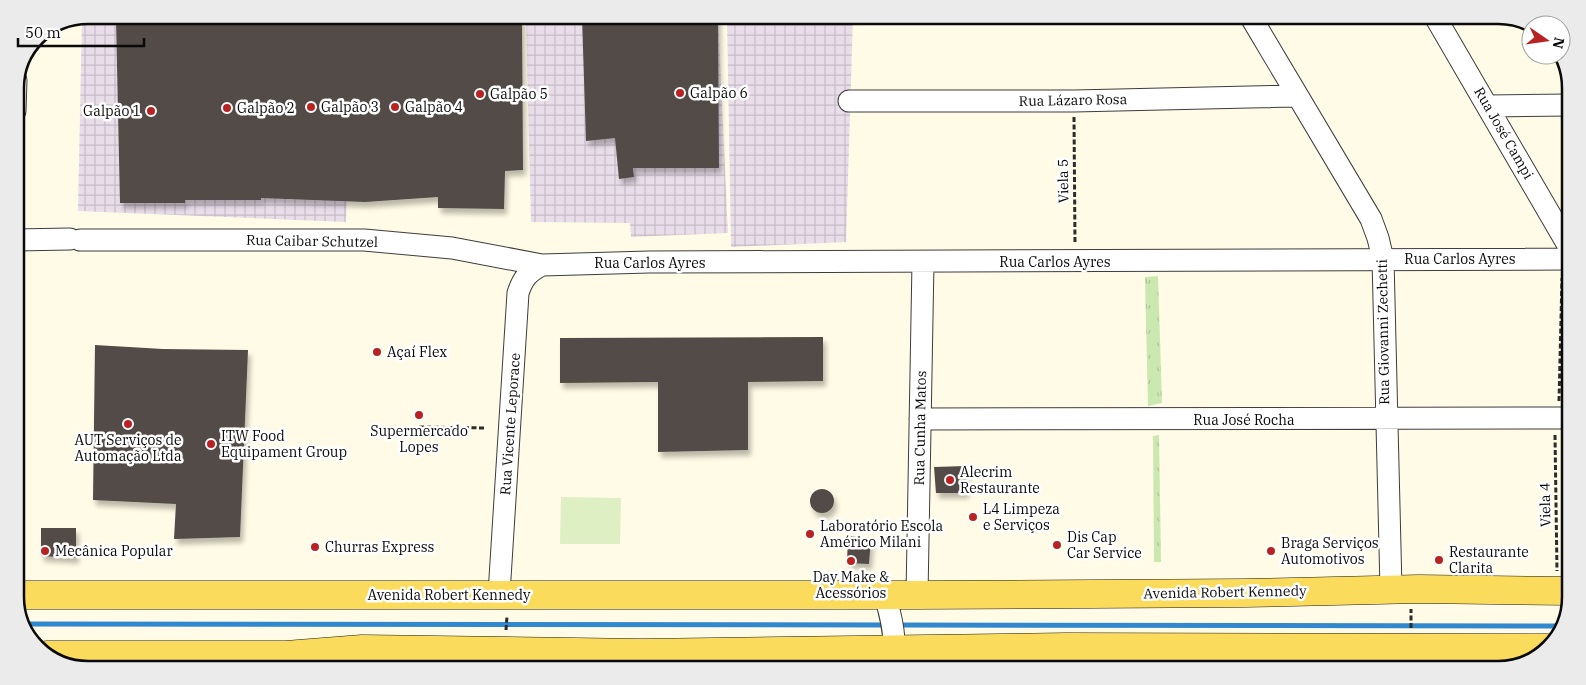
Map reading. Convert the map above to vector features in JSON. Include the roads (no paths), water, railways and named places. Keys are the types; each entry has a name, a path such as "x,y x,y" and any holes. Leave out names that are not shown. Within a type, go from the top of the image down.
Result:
{"main road":[{"name":"Avenida Robert Kennedy","path":"24,595 503,601 886,599 917,594 1245,593 1401,598 1562,591"},
{"path":"63,656 136,660 316,654 356,660 642,653 892,652 1066,647 1538,648"}],"street":[{"name":"Rua Giovanni Zechetti","path":"1255,24 1371,220 1378,238 1383,259 1386,420 1401,598"},
{"name":"Rua José Campi","path":"1439,24 1489,106 1562,249"},
{"name":"Rua Lázaro Rosa","path":"849,101 1074,101 1297,96"},
{"path":"1489,106 1562,104"},
{"name":"Rua Caibar Schutzel","path":"24,240 373,241 452,248 542,265"},
{"name":"Rua Carlos Ayres","path":"542,265 639,262 1076,262 1562,255"},
{"name":"Rua Cunha Matos","path":"917,594 923,262"},
{"name":"Rua Vicente Leporace","path":"503,601 518,293 523,280 530,271 542,265"},
{"name":"Rua José Rocha","path":"920,420 1561,418"},
{"path":"886,599 892,652"},
{"path":"969,661 1000,649 1033,661"}],"waterway":[{"path":"29,624 888,625"},
{"path":"896,625 1555,626"}],"place":[{"name":"Galpão 6","path":"680,93"},
{"name":"Galpão 5","path":"480,94"},
{"name":"Galpão 3","path":"311,107"},
{"name":"Galpão 4","path":"395,107"},
{"name":"Galpão 2","path":"227,108"},
{"name":"Galpão 1","path":"151,111"},
{"name":"Açaí Flex","path":"377,352"},
{"name":"Supermercado Lopes","path":"419,415"},
{"name":"AUT Serviços de Automação Ltda","path":"128,424"},
{"name":"ITW Food Equipament Group","path":"211,444"},
{"name":"Alecrim Restaurante","path":"950,480"},
{"name":"L4 Limpeza e Serviços","path":"973,517"},
{"name":"Laboratório Escola Américo Milani","path":"810,534"},
{"name":"Dis Cap Car Service","path":"1057,545"},
{"name":"Churras Express","path":"315,547"},
{"name":"Mecânica Popular","path":"45,551"},
{"name":"Braga Serviços Automotivos","path":"1271,551"},
{"name":"Restaurante Clarita","path":"1439,560"},
{"name":"Day Make & Acessórios","path":"851,561"}]}
